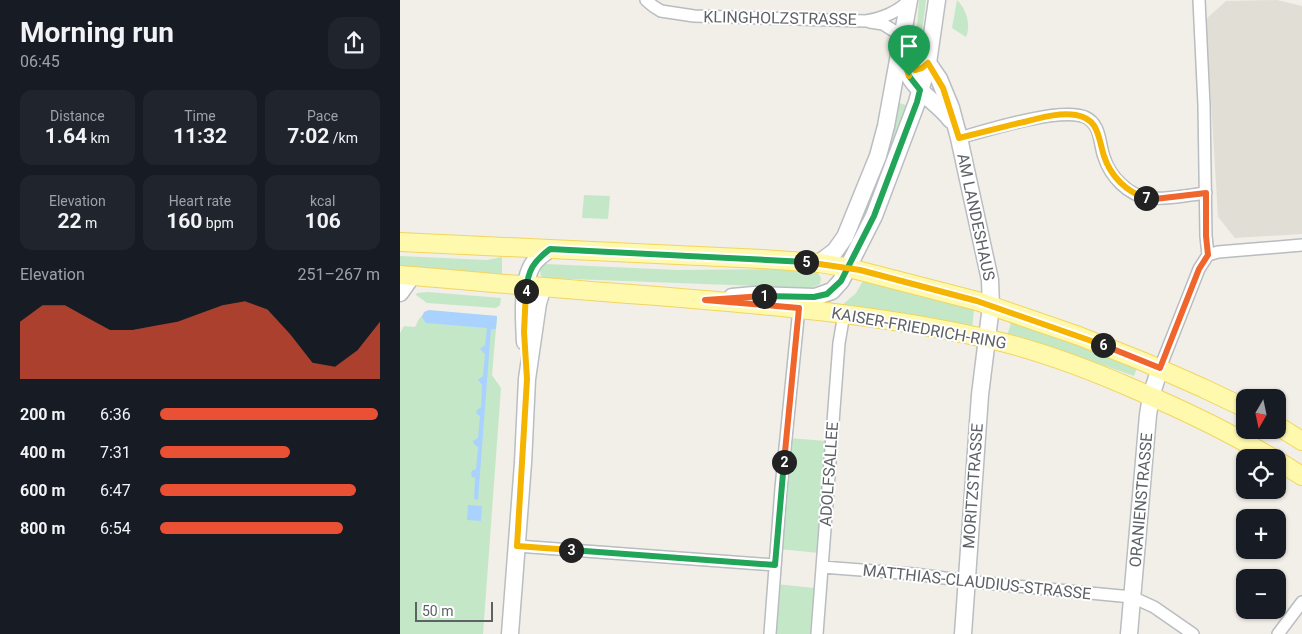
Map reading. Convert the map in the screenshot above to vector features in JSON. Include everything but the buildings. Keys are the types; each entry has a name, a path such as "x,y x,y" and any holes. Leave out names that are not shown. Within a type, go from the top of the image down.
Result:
{"main road":[{"name":"KAISER-FRIEDRICH-RING","path":"400,242 762,259 849,268 991,306 1078,336 1160,368 1236,404"},
{"name":"KAISER-FRIEDRICH-RING","path":"406,275 799,308 911,324 986,338 1076,365 1151,396 1233,435 1257,449"},
{"path":"1286,431 1302,441"},
{"path":"1286,466 1302,476"}],"street":[{"name":"KLINGHOLZSTRASSE","path":"646,0 660,11 694,16 866,21 884,24 902,47"},
{"path":"705,300 754,295 821,296 836,287 849,268 874,216 904,140 928,63 937,0"},
{"path":"1160,368 1199,269 1208,255 1199,0"},
{"name":"KLINGHOLZSTRASSE","path":"866,21 892,14 908,1"},
{"path":"819,264 843,240 878,156 902,47 908,1"},
{"path":"902,47 909,66 915,70 922,68 928,63"},
{"name":"AM LANDESHAUS","path":"902,47 909,76 920,90 944,110 957,132"},
{"name":"AM LANDESHAUS","path":"928,63 943,88 957,132 990,280 991,306 986,338"},
{"path":"957,132 1049,116 1076,115 1089,119 1096,126 1107,163 1116,178 1130,191 1143,197 1155,199 1206,193"},
{"path":"1208,255 1218,252 1302,245"},
{"path":"510,634 527,379 538,303 532,265 550,249"},
{"path":"400,293 406,275"},
{"path":"770,634 799,308"},
{"name":"ADOLFSALLEE","path":"817,634 839,343 844,314"},
{"name":"MORITZSTRASSE","path":"963,634 980,395 986,338"},
{"name":"ORANIENSTRASSE","path":"1129,634 1147,424 1151,396 1160,368"},
{"path":"517,546 775,565"},
{"name":"MATTHIAS-CLAUDIUS-STRASSE","path":"822,567 914,574 1132,597 1154,607 1193,634"},
{"path":"1278,634 1302,602"}],"shaded area":[{"path":"1277,0 1302,6 1302,234 1235,238 1218,217 1206,19 1226,1"}],"green space":[{"path":"919,0 926,0 921,41 916,41"},
{"path":"957,0 967,18 968,28 966,37 952,28"},
{"path":"896,102 906,105 875,187 873,203 855,248 848,246"},
{"path":"584,195 610,196 608,219 582,218"},
{"path":"400,256 487,260 502,257 502,274 400,267"},
{"path":"546,264 678,270 779,269 818,273 821,278 820,284 811,288 545,278 541,276 540,269"},
{"path":"863,281 974,310 972,329 841,306 856,293"},
{"path":"428,292 501,298 500,305 496,308 427,303 416,295 417,293"},
{"path":"426,311 497,316 492,375 501,388 483,634 400,634 400,333 404,326 415,327"},
{"path":"1012,320 1138,365 1134,376 1063,351 1006,338"},
{"path":"789,438 826,441 819,553 779,549"},
{"path":"776,584 814,588 811,634 772,634"}],"water":[{"path":"429,310 497,316 496,329 491,329 478,500 474,499 475,478 472,477 471,473 476,469 478,447 473,441 478,438 480,416 476,411 481,407 482,385 478,380 483,376 485,354 480,349 485,345 487,328 426,323 422,317 424,312"},
{"path":"468,505 482,506 481,521 467,520"}],"route":[{"path":"909,76 903,58 911,69 915,70 922,68 928,63 943,88 959,138 1049,116 1062,114 1076,115 1089,119 1096,126 1104,156 1112,173 1130,191 1139,196 1155,199 1206,193 1208,255 1199,269 1160,368 1078,336 977,301 849,268 796,261 550,249 532,265 526,286 524,332 527,379 517,546 775,565 799,308 705,300 754,295 814,297 827,294 836,287 849,268 874,216 904,140 920,90 909,76"}]}
